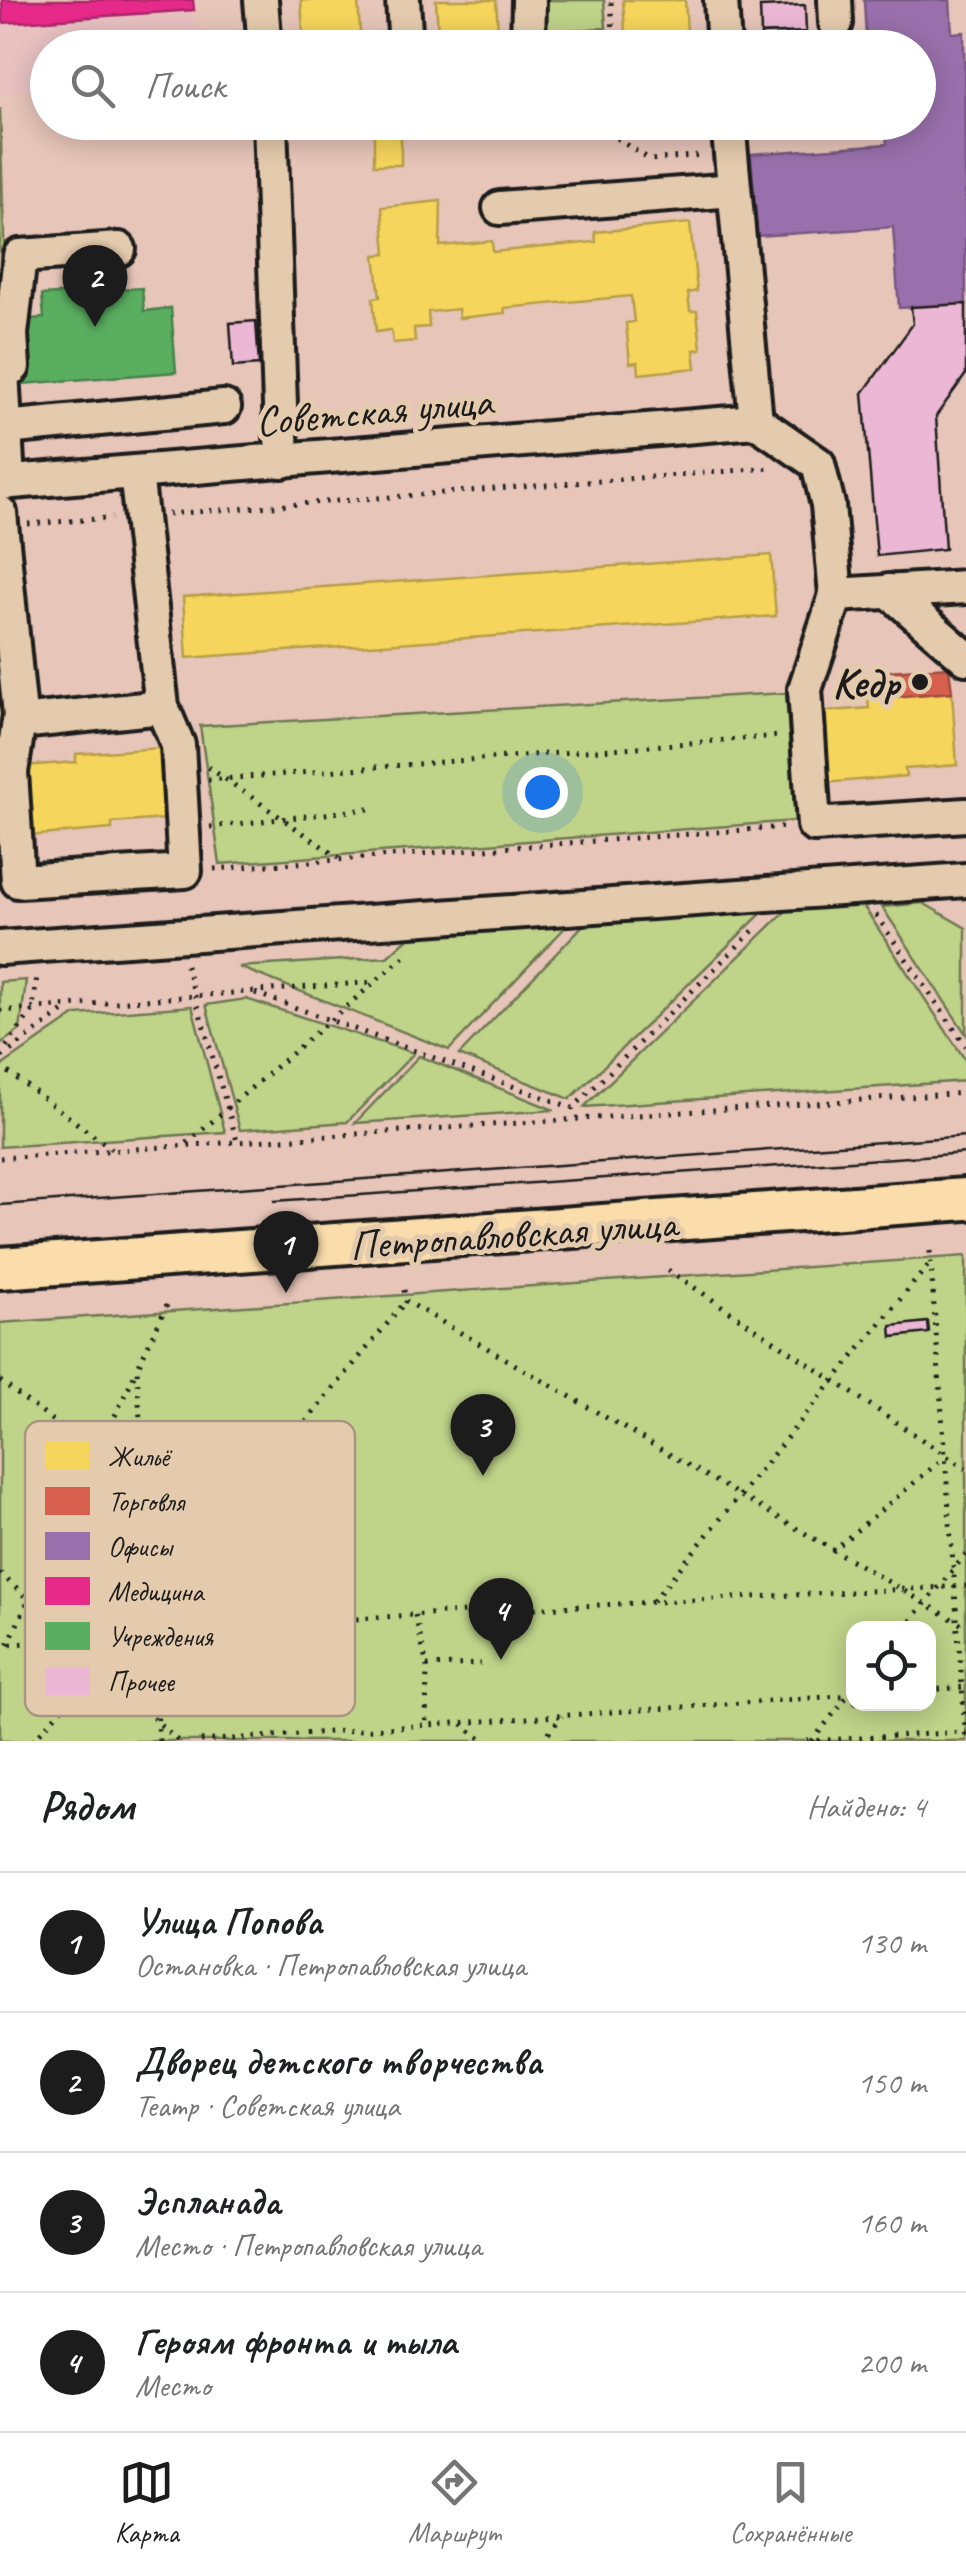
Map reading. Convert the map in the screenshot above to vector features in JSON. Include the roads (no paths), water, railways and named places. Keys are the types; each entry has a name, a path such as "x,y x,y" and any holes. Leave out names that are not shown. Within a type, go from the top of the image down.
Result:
{"main road":[{"name":"Петропавловская улица","path":"0,1268 966,1199"}],"street":[{"path":"262,0 264,30"},
{"path":"403,0 405,30"},
{"path":"528,0 528,30"},
{"path":"721,0 723,30"},
{"path":"271,140 282,461"},
{"path":"729,140 756,420 818,464 828,504 836,595 805,689 814,825 966,815"},
{"path":"500,208 734,190"},
{"path":"1,355 13,368 11,334 20,256 119,249"},
{"path":"1,355 5,428 1,526 20,722 11,772 18,881 185,872 178,745 162,707 140,516 98,420"},
{"path":"5,428 224,407"},
{"name":"Советская улица","path":"3,493 120,474 756,420"},
{"path":"836,595 966,587"},
{"path":"889,591 966,658"},
{"path":"20,722 162,707"},
{"path":"0,948 966,880"}],"tram line":[{"path":"0,1205 966,1136"},
{"path":"274,1201 966,1153"}],"place":[{"name":"Дворец детского творчества","path":"95,327"},
{"name":"Кедр","path":"920,682"},
{"name":"Улица Попова","path":"286,1293"},
{"name":"Эспланада","path":"483,1476"},
{"name":"Героям фронта и тыла","path":"501,1660"}]}
